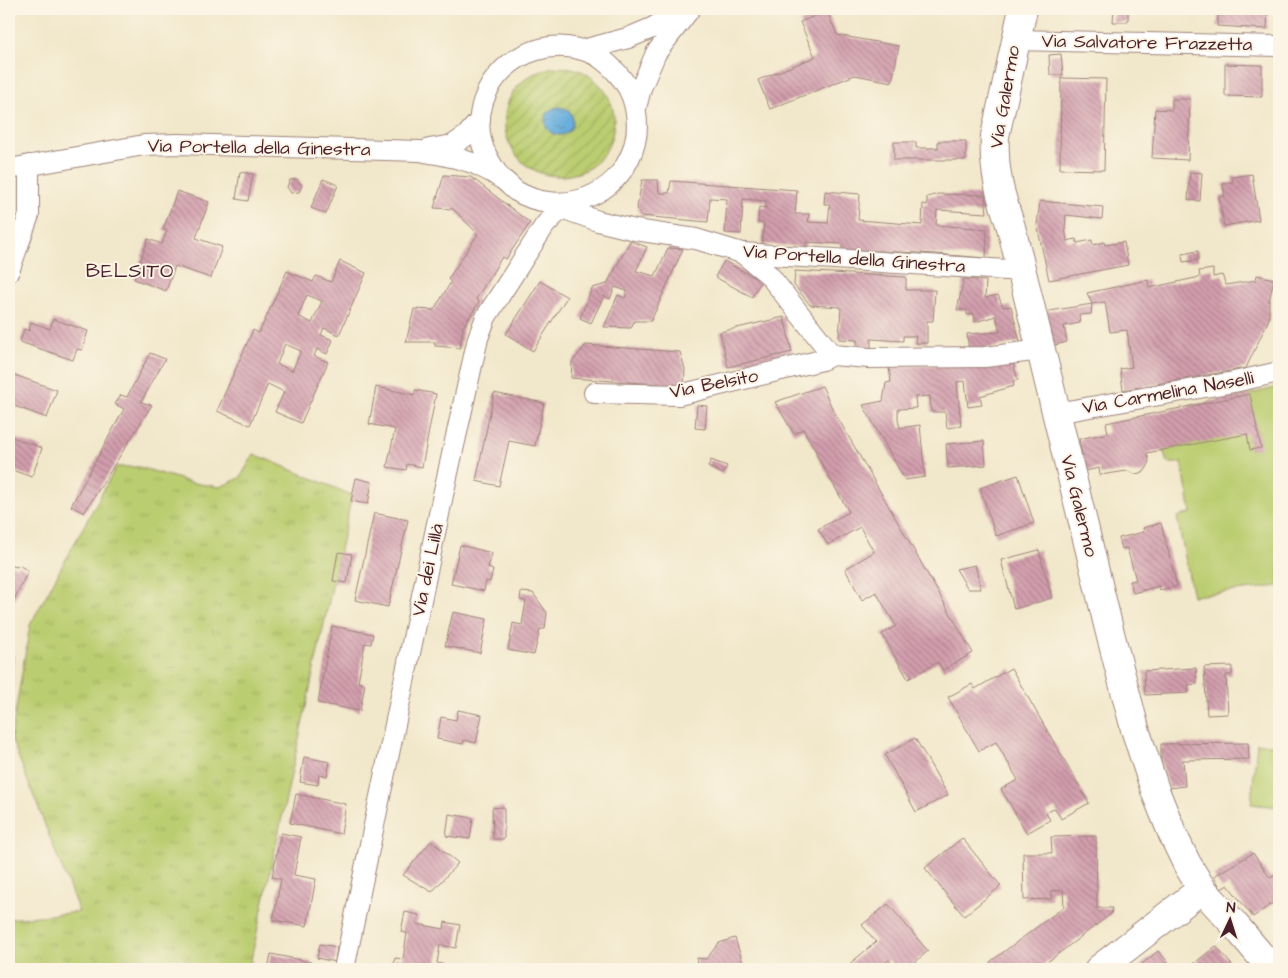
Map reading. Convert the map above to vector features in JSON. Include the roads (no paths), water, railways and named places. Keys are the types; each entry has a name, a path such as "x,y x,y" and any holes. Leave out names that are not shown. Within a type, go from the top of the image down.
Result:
{"main road":[{"name":"Via Galermo","path":"1023,9 995,136 994,152 997,178 1011,227 1135,729 1156,793 1187,864 1202,889 1272,969"},
{"path":"1099,969 1202,889"}],"street":[{"path":"583,50 628,38 652,28 683,9"},
{"path":"636,108 641,88 656,53 690,9"},
{"name":"Via Salvatore Frazzetta","path":"1016,40 1279,46"},
{"path":"420,151 478,165 500,177 517,191 540,201 569,205 595,194 612,183 625,167 634,148 637,128 636,108 629,88 617,72 602,58 583,50 563,46 542,48 523,54 506,66 492,82 484,100 480,120 481,141 488,160 500,177"},
{"path":"420,151 453,145 466,136 480,120"},
{"name":"Via Portella della Ginestra","path":"9,169 144,145 178,144 420,151"},
{"path":"9,270 29,215 29,165"},
{"path":"595,194 593,204 598,221"},
{"name":"Via Portella della Ginestra","path":"569,205 598,221 635,230 696,239 742,253 1022,271"},
{"name":"Via dei Lillà","path":"344,969 443,495 478,338 486,317 545,225 569,205"},
{"path":"742,253 769,275 832,355"},
{"name":"Via Belsito","path":"594,393 679,395 822,360 832,355 869,358 976,357 1041,350"},
{"name":"Via Carmelina Naselli","path":"1056,413 1234,382 1279,372"}],"water":[{"path":"559,107 569,111 573,121 569,131 559,135 549,131 545,121 549,111"}],"district":[{"name":"BELSITO","path":"130,271"}]}
